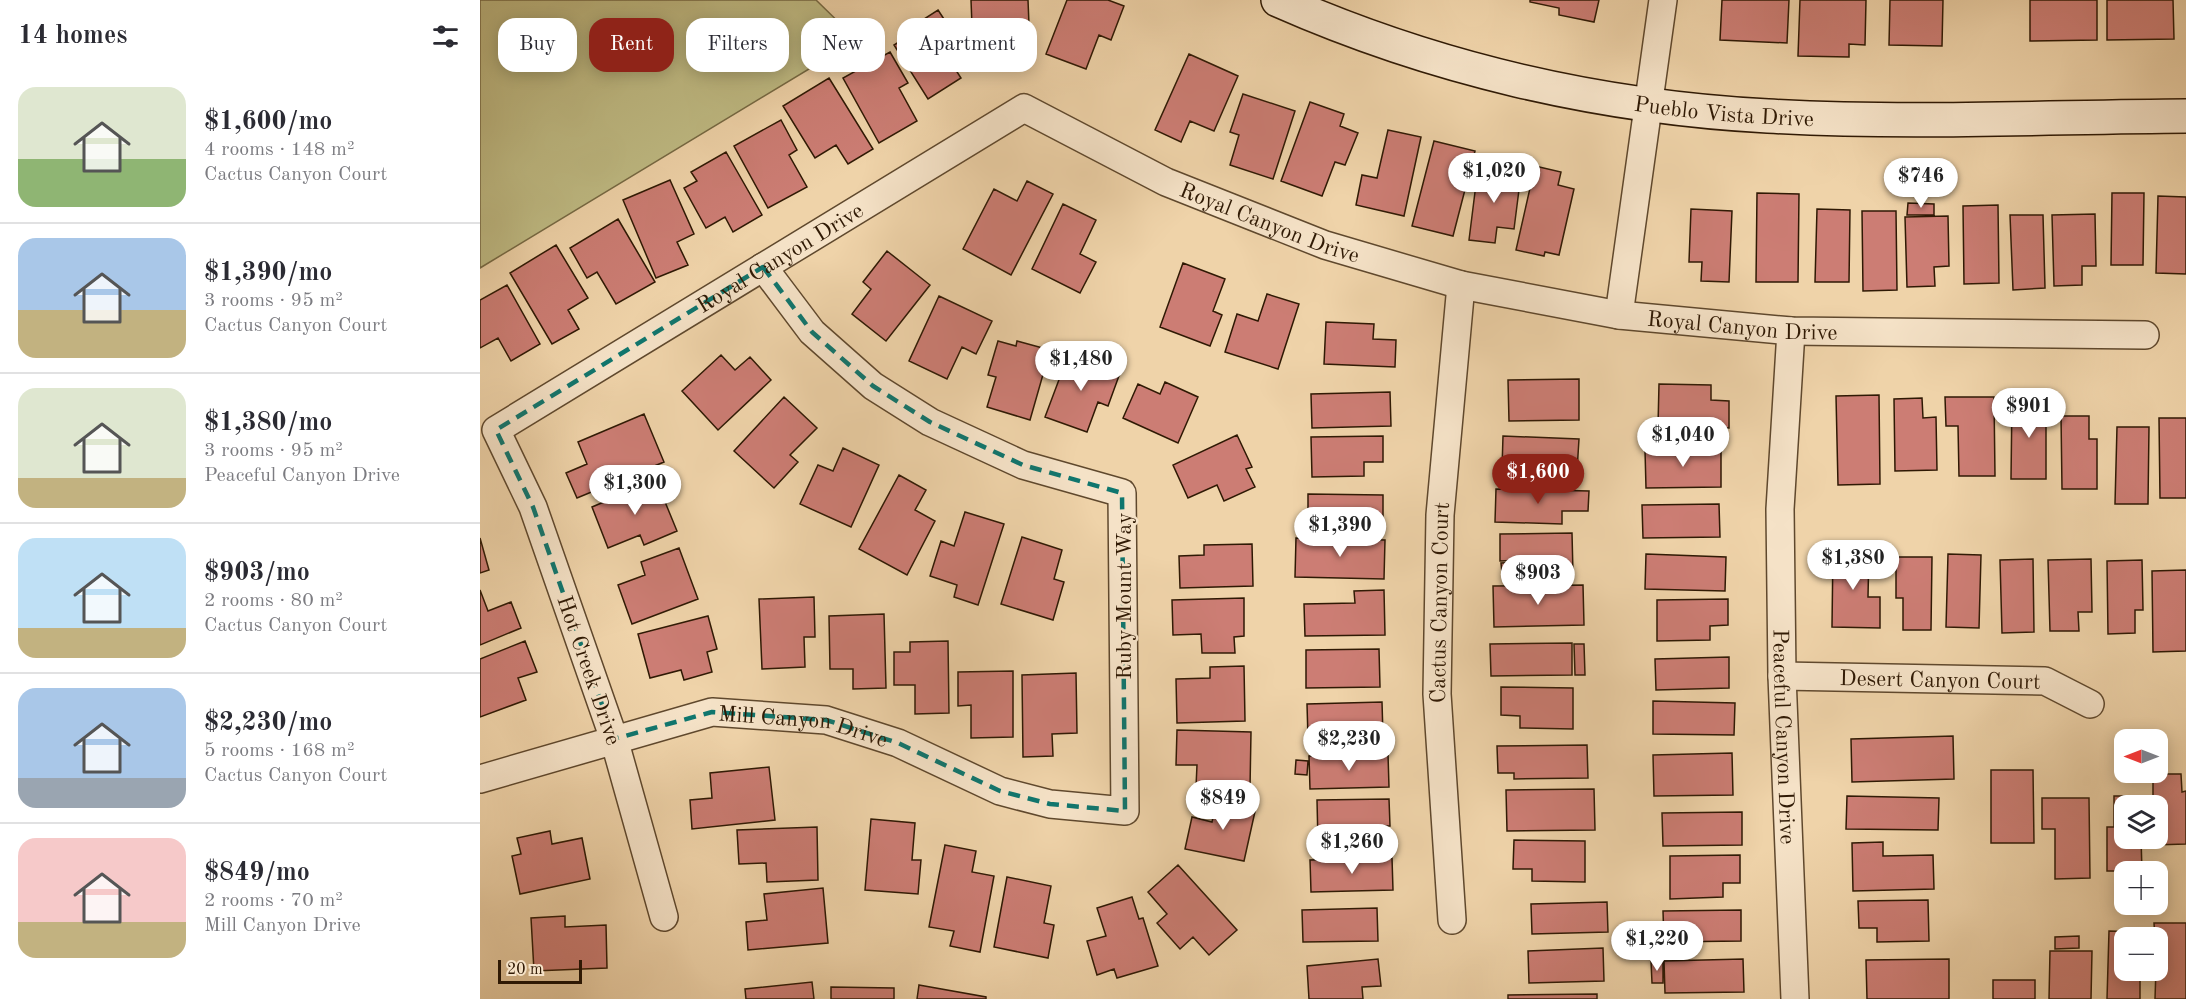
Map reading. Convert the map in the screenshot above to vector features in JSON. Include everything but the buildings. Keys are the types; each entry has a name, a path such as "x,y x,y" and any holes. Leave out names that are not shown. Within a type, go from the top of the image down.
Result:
{"street":[{"name":"Pueblo Vista Drive","path":"1278,0 1351,30 1465,67 1535,85 1648,105 1766,116 1837,119 2186,116"},
{"path":"1619,315 1663,0"},
{"name":"Royal Canyon Drive","path":"496,430 1024,108 1166,182 1325,245 1461,285 1619,315 1791,331 2145,335"},
{"name":"Ruby Mount Way","path":"763,267 812,332 873,386 921,416 1023,465 1122,493 1125,811"},
{"name":"Cactus Canyon Court","path":"1452,920 1437,682 1440,515 1461,285"},
{"name":"Peaceful Canyon Drive","path":"1791,331 1780,509 1782,676 1795,999"},
{"name":"Hot Creek Drive","path":"496,430 533,507 614,739 664,917"},
{"name":"Desert Canyon Court","path":"1782,676 2045,681 2090,705"},
{"name":"Mill Canyon Drive","path":"480,779 712,712 826,720 898,743 1000,791 1050,804 1125,811"}],"highlighted area":[{"path":"763,267 812,332 873,386 930,422 1023,465 1122,493 1125,811 1050,804 1000,791 898,743 826,720 712,712 614,739 533,507 496,430"}],"shaded area":[{"path":"480,0 816,0 834,18 801,18 801,72 804,72 480,268"}]}
